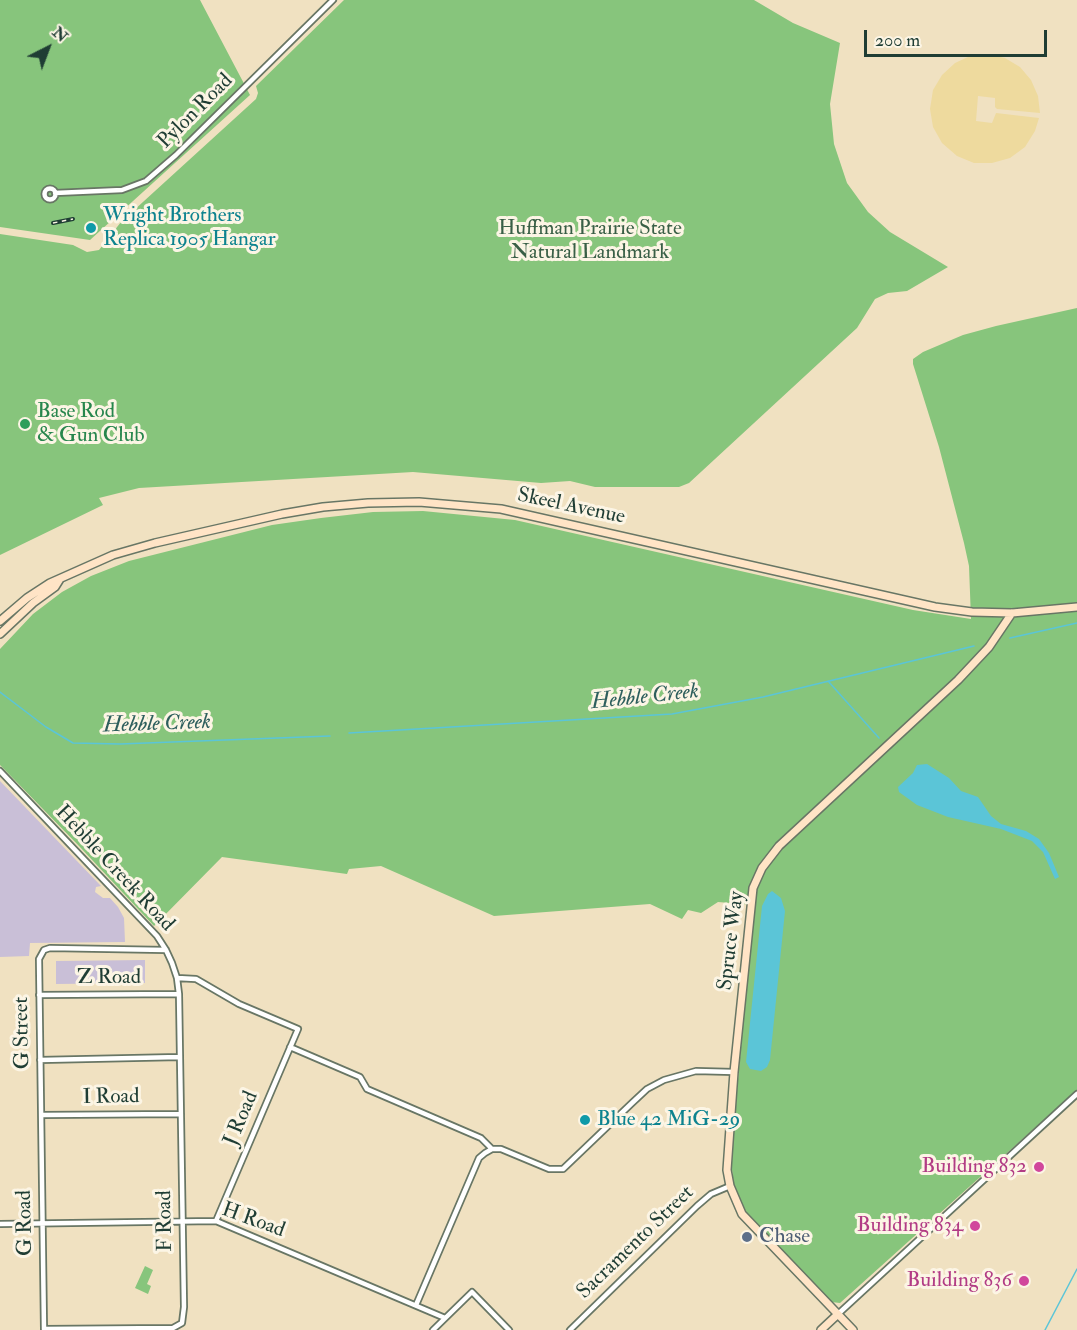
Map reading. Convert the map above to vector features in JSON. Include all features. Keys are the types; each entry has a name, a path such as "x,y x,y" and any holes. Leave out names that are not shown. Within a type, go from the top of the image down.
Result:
{"street":[{"name":"Pylon Road","path":"55,193 122,190 146,182 176,156 333,0"},
{"name":"Skeel Avenue","path":"0,621 27,598 50,583 113,555 246,522 323,507 419,502 501,508 903,601 972,612 1012,613 1077,607"},
{"name":"Skeel Avenue","path":"0,634 60,579"},
{"name":"Spruce Way","path":"853,1330 742,1214 730,1186 727,1170 734,1072 753,888 762,868 779,846 966,672 989,647 1012,613"},
{"name":"Hebble Creek Road","path":"0,771 157,936 166,950 177,978"},
{"name":"G Street","path":"42,1115 39,959 44,950 50,948 166,950"},
{"name":"F Road","path":"44,1329 173,1328 178,1326 184,1318 177,978"},
{"name":"J Road","path":"177,978 196,979 239,1004 298,1029 216,1221"},
{"name":"Z Road","path":"39,994 179,994"},
{"path":"290,1047 360,1077 367,1089 481,1138 492,1149"},
{"path":"40,1059 180,1058"},
{"path":"416,1305 479,1158 492,1149 501,1149 549,1169 563,1169 647,1089 664,1080 696,1071 734,1072"},
{"path":"821,1330 1077,1094"},
{"name":"I Road","path":"42,1115 181,1114"},
{"name":"G Road","path":"42,1115 44,1329"},
{"name":"Sacramento Street","path":"570,1330 697,1206 711,1194 730,1186"},
{"name":"H Road","path":"0,1224 216,1221 445,1318"},
{"path":"433,1330 472,1292 509,1330"}],"shaded area":[{"path":"0,781 101,886 96,887 95,892 103,898 110,898 118,907 124,918 125,942 30,943 29,956 0,957"},
{"path":"145,960 145,983 56,984 56,961"}],"green space":[{"path":"0,0 200,0 250,95 90,240 0,227"},
{"name":"Huffman Prairie State Natural Landmark","path":"344,0 754,0 793,23 840,43 830,104 834,144 847,183 868,212 890,232 948,267 907,291 888,293 875,299 857,328 689,483 679,487 595,487 570,481 541,483 413,472 139,488 99,498 103,505 0,555 0,234 73,245 87,252 99,250 121,222 256,99 258,93 256,86"},
{"path":"1077,308 1077,1090 840,1303 831,1302 756,1225 742,1206 734,1186 732,1145 754,905 718,902 701,913 688,910 682,919 650,904 494,916 381,866 349,869 347,874 222,857 154,926 0,765 0,649 33,614 62,592 91,576 129,561 272,525 373,512 423,511 515,520 913,610 971,619 969,566 964,543 913,359 923,352 963,335"},
{"path":"145,1266 153,1270 147,1284 151,1286 148,1294 135,1288"}],"sand":[{"path":"988,54 1005,58 1020,67 1031,80 1038,96 1040,113 997,109 995,98 978,96 976,121 992,123 996,113 1039,118 1035,131 1025,147 1010,158 992,163 974,163 957,156 942,143 933,127 930,109 933,90 942,75 955,63 970,56"}],"water":[{"path":"927,764 949,778 961,791 978,797 991,816 1001,824 1026,831 1039,839 1049,853 1059,877 1055,879 1043,852 1032,841 1001,829 948,817 917,805 899,792 898,787 913,773 917,765"},
{"path":"772,891 781,898 785,911 770,1060 767,1067 761,1071 750,1069 746,1062 762,906"}],"waterway":[{"name":"Hebble Creek","path":"1010,638 1077,623"},
{"name":"Hebble Creek","path":"349,733 672,714 763,697 974,646"},
{"path":"828,681 879,738"},
{"name":"Hebble Creek","path":"0,692 46,727 73,743 120,744 330,736"},
{"path":"1045,1330 1077,1269"}],"railway":[{"path":"53,223 73,219"}],"place":[{"name":"Wright Brothers Replica 1905 Hangar","path":"91,228"},
{"name":"Base Rod & Gun Club","path":"25,424"},
{"name":"Blue 42 MiG-29","path":"585,1120"},
{"name":"Building 832","path":"1039,1167"},
{"name":"Building 834","path":"975,1226"},
{"name":"Chase","path":"747,1237"},
{"name":"Building 836","path":"1024,1281"}]}
